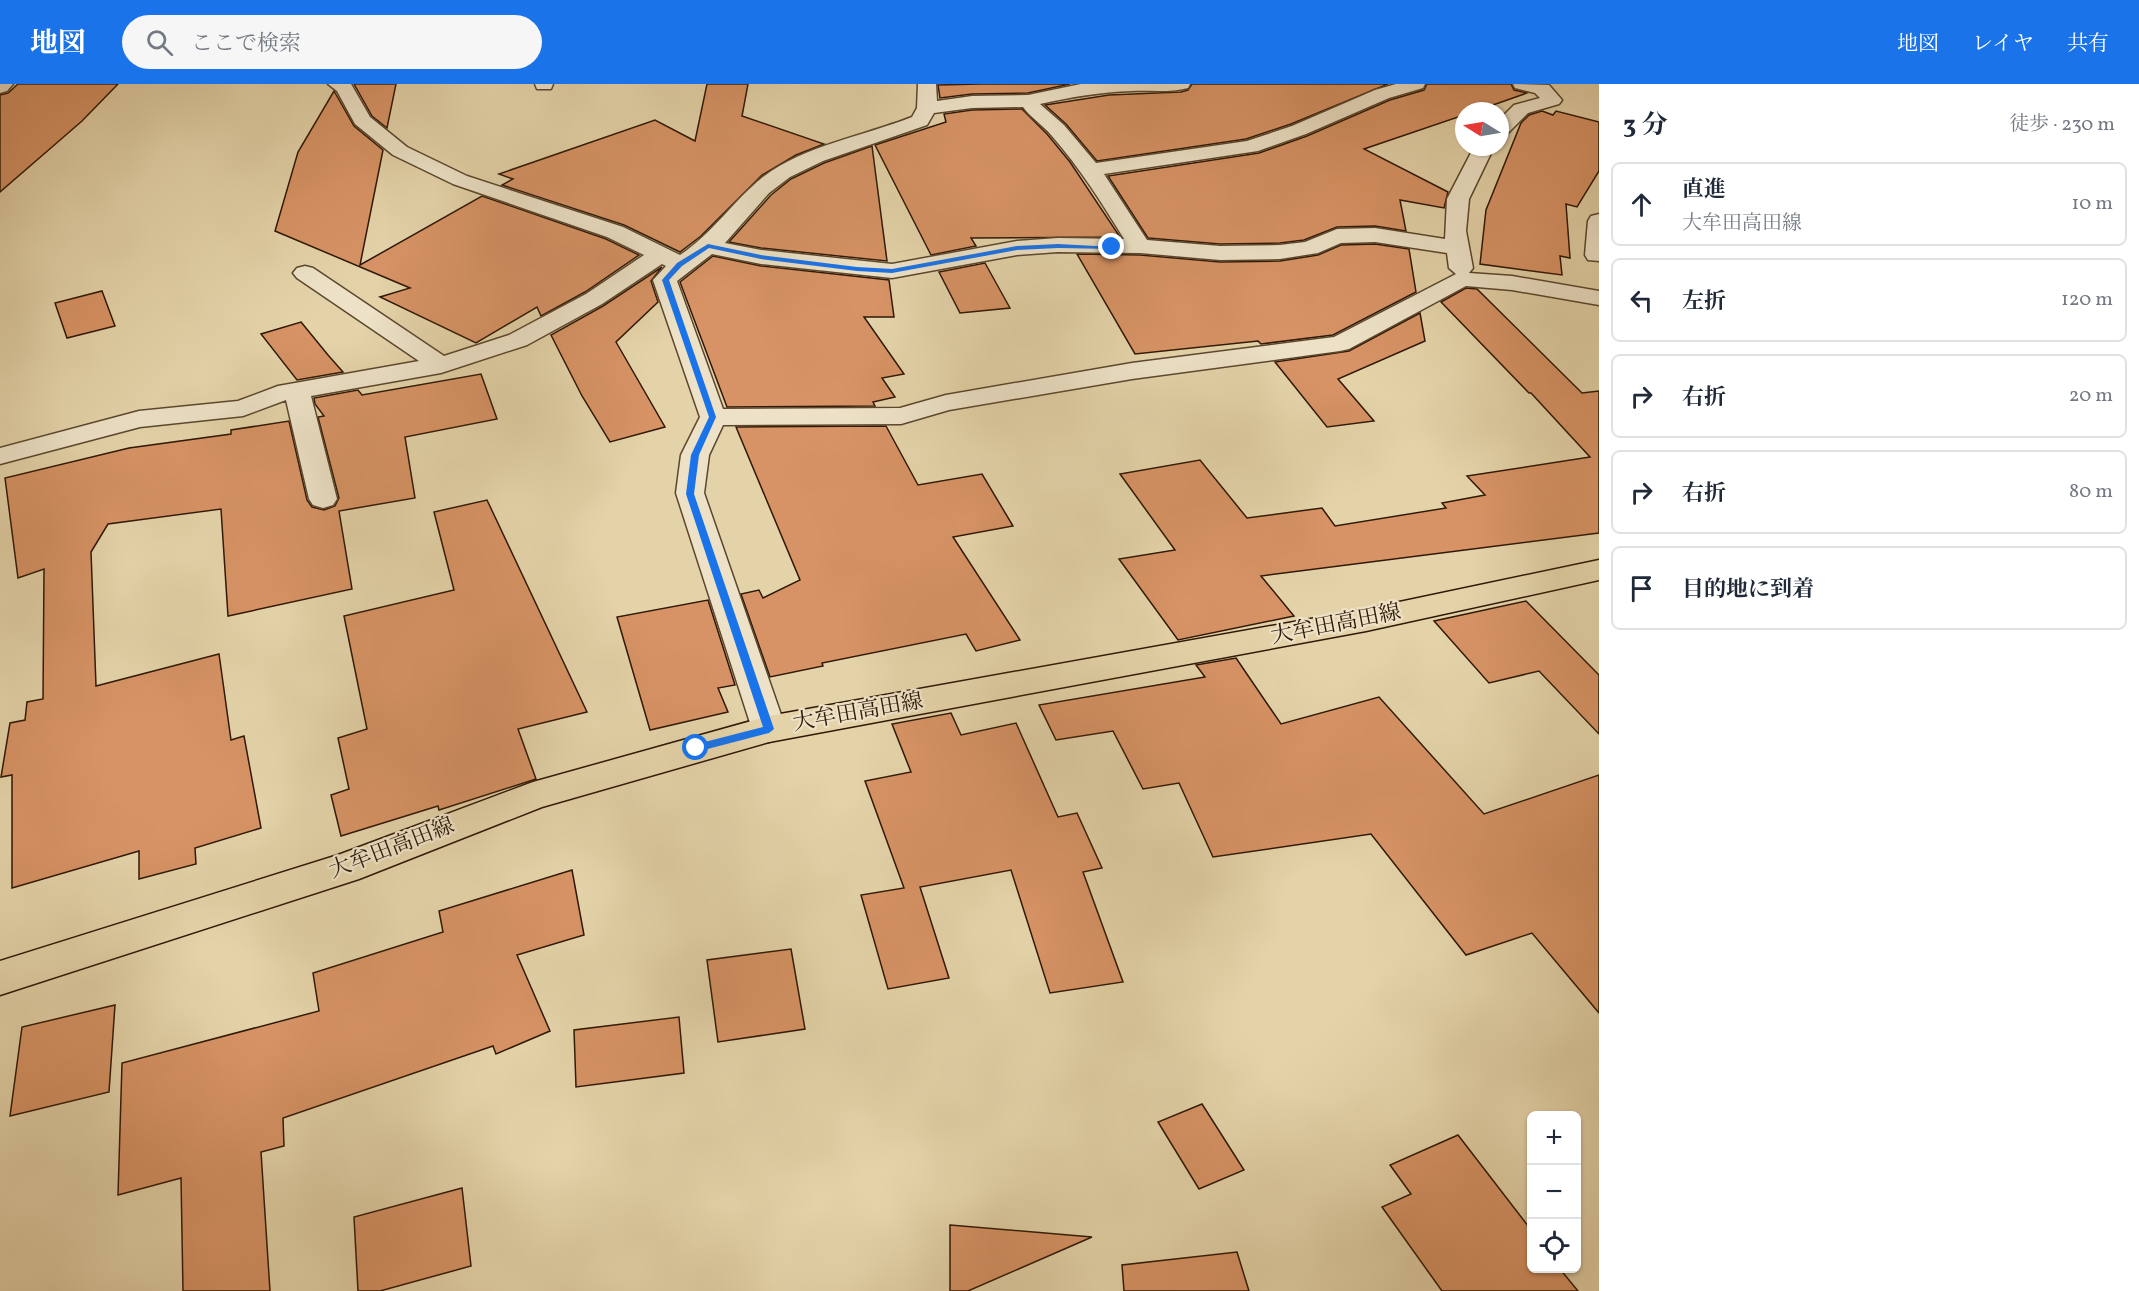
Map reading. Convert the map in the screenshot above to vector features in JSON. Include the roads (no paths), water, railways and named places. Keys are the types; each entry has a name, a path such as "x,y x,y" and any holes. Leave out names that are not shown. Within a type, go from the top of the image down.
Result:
{"main road":[{"name":"大牟田高田線","path":"0,978 346,868 533,796 769,729 1366,620 1599,570"}],"street":[{"path":"0,87 4,84"},
{"path":"337,84 344,87 362,120 400,151 460,180 615,232 670,259"},
{"path":"0,456 139,419 243,408 278,394 441,365 518,340 670,259 708,246 744,206 782,174 839,147 896,131 920,121 927,108 927,84"},
{"path":"927,108 972,102 1028,101 1089,88 1180,84"},
{"path":"1091,170 1251,147 1299,130 1382,94 1416,84"},
{"path":"1509,121 1521,109 1552,100 1542,89 1522,84"},
{"path":"1028,101 1039,115 1057,129 1091,170 1140,246"},
{"path":"1462,279 1455,231 1458,199 1480,156"},
{"path":"1598,258 1599,220"},
{"path":"708,246 761,257 892,271 1017,248 1058,246 1140,246 1220,254 1280,252 1310,248 1338,236 1376,236 1458,248"},
{"path":"670,259 665,280 712,417 695,455 690,494 769,729"},
{"path":"305,273 441,365"},
{"path":"712,417 901,416 946,403 1132,371 1340,344 1462,279 1512,283 1599,298"},
{"path":"297,391 323,499"}]}
